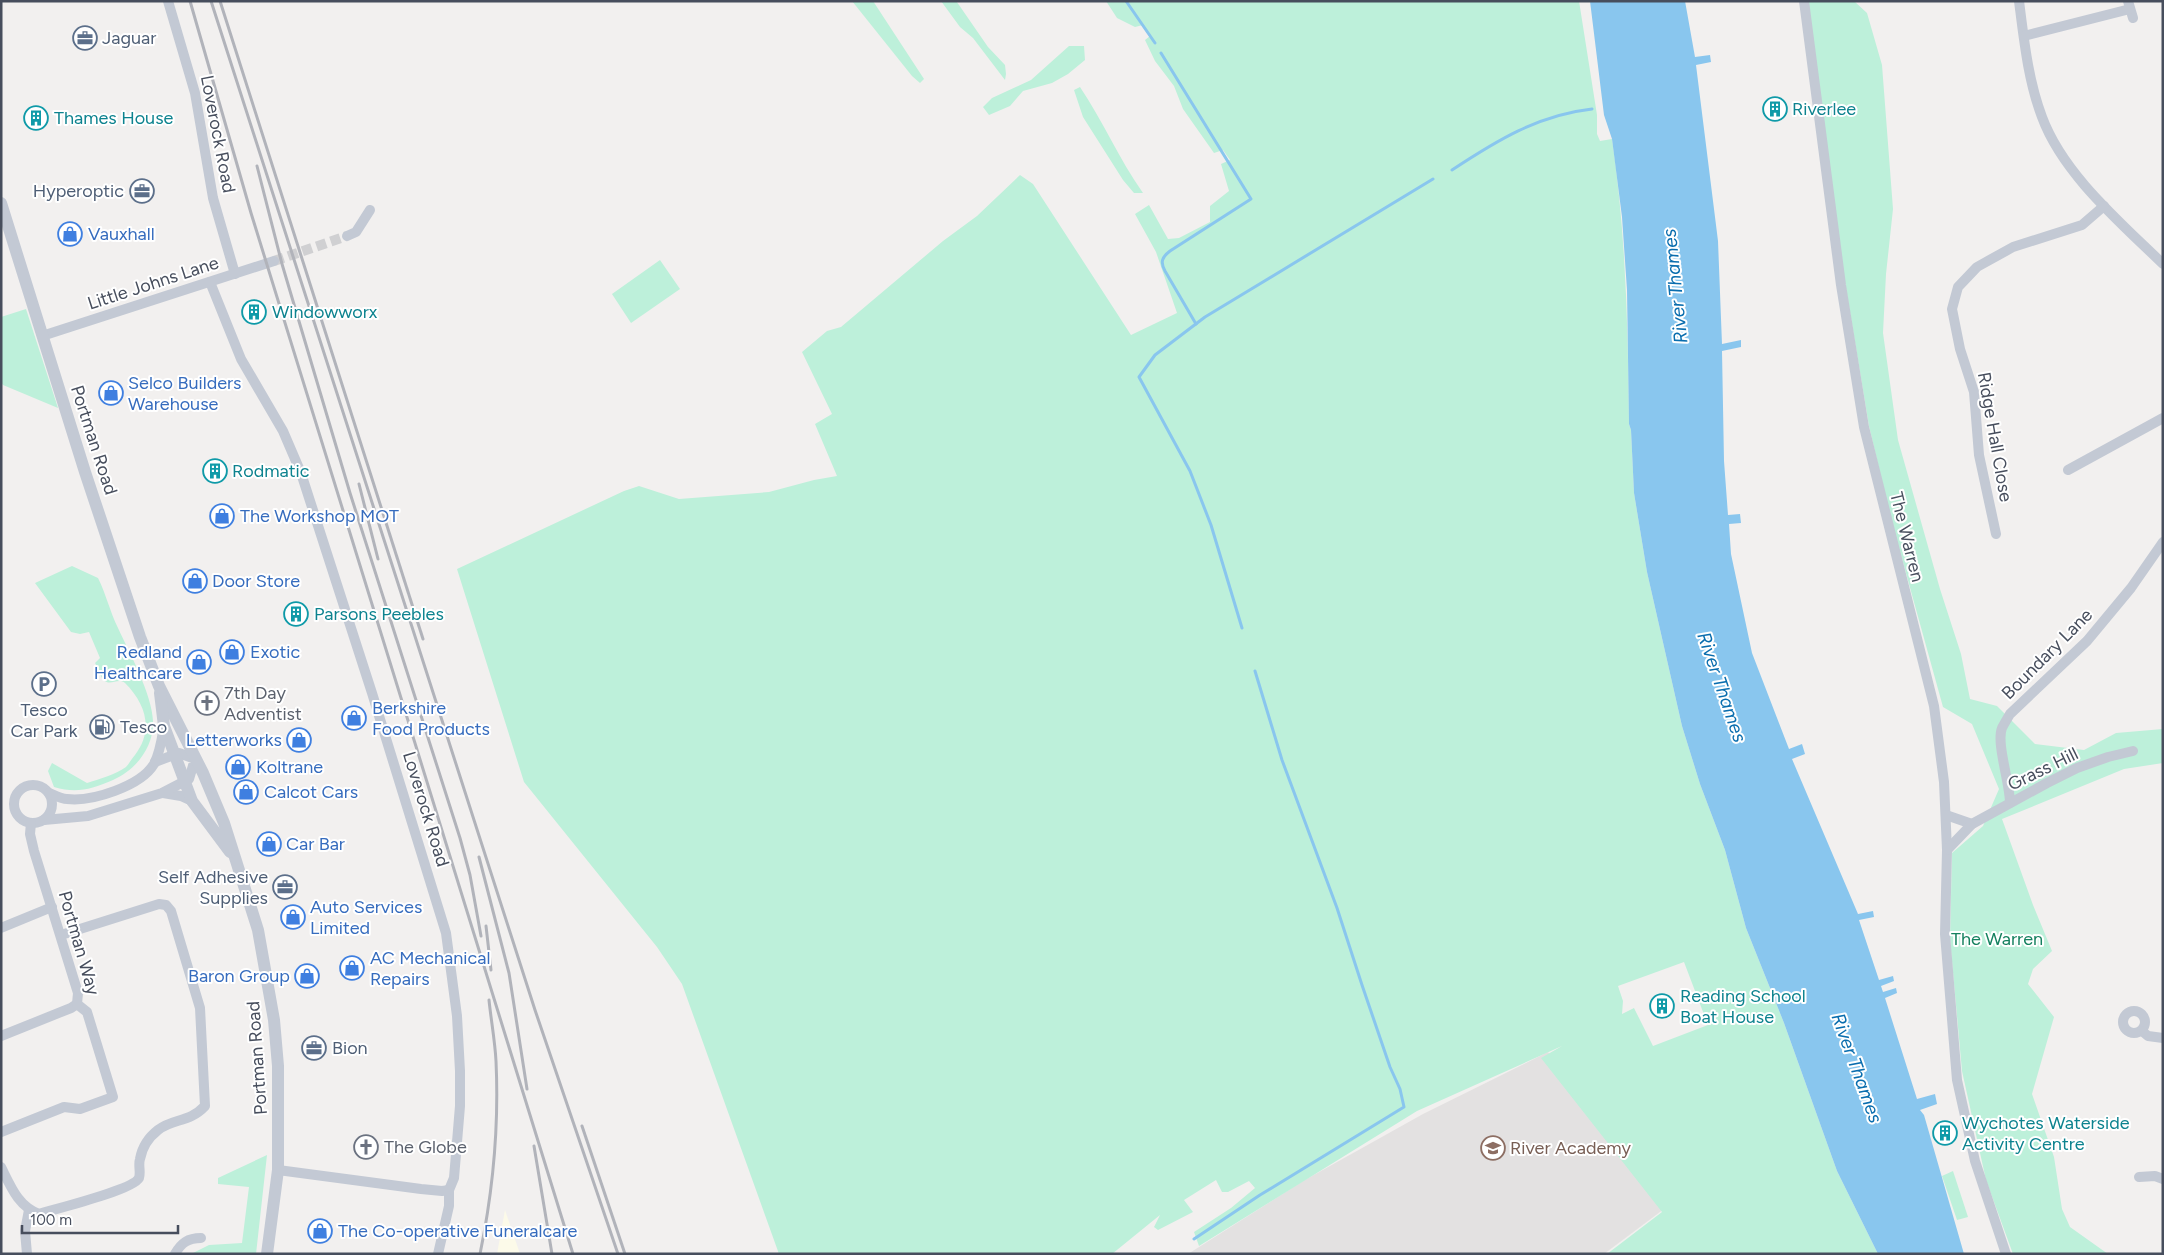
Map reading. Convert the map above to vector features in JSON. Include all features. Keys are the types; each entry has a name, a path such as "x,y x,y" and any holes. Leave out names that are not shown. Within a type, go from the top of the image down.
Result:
{"street":[{"name":"Loverock Road","path":"168,1 195,93 213,198 235,274"},
{"name":"The Warren","path":"1804,1 1841,285 1864,427 1934,706 1944,782 1947,850 1945,934 1957,1080 1974,1161 2006,1254"},
{"path":"2019,1 2034,92 2056,147 2104,206 2163,264"},
{"path":"2024,36 2130,9"},
{"name":"Portman Road","path":"1,203 113,557 159,686 175,714 194,759 203,773 224,823 258,930 274,1020 279,1105 278,1170 267,1254"},
{"name":"Ridge Hall Close","path":"1992,528 1979,455 1974,392 1960,349 1952,309 1958,287 1976,267 2014,247 2082,225 2104,206"},
{"path":"347,236 356,232 370,210"},
{"name":"Little Johns Lane","path":"42,336 274,261"},
{"name":"Loverock Road","path":"210,282 241,359 283,431 301,473 443,922 454,984 460,1070 454,1178 449,1190 449,1206 438,1254"},
{"path":"2068,470 2163,418"},
{"name":"Boundary Lane","path":"2010,803 2010,788 2000,744 2001,729 2010,714 2087,641 2131,588 2163,542"},
{"name":"Portman Road","path":"159,686 164,726 192,801 237,862"},
{"path":"155,762 179,753 194,759 192,775 186,782 162,793 88,816 31,823 21,819 16,811 14,803 17,794 20,790 30,785 42,787 49,793 66,800 85,798 130,785 151,768 155,762 164,726"},
{"name":"Grass Hill","path":"1947,850 1972,824 2010,803 2077,768 2108,757 2133,751"},
{"path":"44,820 48,816 52,804 49,793"},
{"path":"162,793 181,796 192,801"},
{"path":"1946,815 1972,824"},
{"name":"Portman Way","path":"1,1132 64,1107 80,1109 113,1097 87,1012 77,1004 78,993 34,850 30,834 31,823"},
{"path":"1,1167 20,1203 38,1214 111,1192 135,1182 139,1177 140,1159 148,1139 159,1129 196,1116 205,1106 200,1008 171,911 166,905 159,904 61,934"},
{"path":"1,928 52,907"},
{"path":"1,1036 72,1008 77,1004"},
{"path":"2142,1031 2148,1036 2163,1038"},
{"path":"278,1170 421,1189 449,1190"},
{"path":"2139,1177 2154,1176 2163,1179"},
{"path":"27,1254 25,1231 30,1210"},
{"path":"174,1254 179,1246 191,1238 201,1238"}],"shaded area":[{"name":"River Academy","path":"1548,1052 1668,1206 1604,1254 1188,1254 1303,1181 1423,1114"},
{"path":"505,1210 520,1254 497,1254"}],"green space":[{"path":"852,1 873,1 924,79 920,83 912,76"},
{"path":"941,1 956,1 988,47 1005,65 1005,80 973,38 960,27"},
{"path":"1106,1 1579,1 1597,115 1597,134 1600,141 1612,139 1617,175 1625,281 1629,424 1631,430 1634,493 1647,572 1682,726 1700,784 1725,850 1746,928 1784,1023 1837,1171 1878,1254 1607,1254 1662,1212 1541,1058 1562,1046 1417,1111 1199,1246 1194,1232 1231,1208 1255,1188 1249,1181 1228,1192 1222,1192 1216,1180 1184,1200 1193,1212 1158,1230 1154,1227 1160,1215 1112,1254 779,1254 682,984 657,947 524,782 457,569 624,491 639,486 679,499 769,492 837,476 815,424 832,414 802,352 827,331 841,327 943,241 977,216 1020,175 1033,184 1131,335 1177,313 1156,252 1135,214 1149,205 1168,239 1179,238 1210,222 1210,206 1229,191 1221,164 1230,160 1223,150 1214,153 1183,109 1174,86 1155,61 1145,40 1150,36 1143,25 1135,27 1117,18","holes":["1684,962 1708,1025 1653,1046 1634,1008 1622,1014 1623,1001 1618,986"]},
{"name":"The Warren","path":"1805,1 1854,1 1867,13 1882,65 1893,209 1886,274 1883,333 1898,440 1940,589 1961,654 1970,699 1997,706 2035,744 2084,750 2116,733 2163,729 2163,763 2124,769 2002,819 2052,951 2033,969 2028,984 2054,1017 2032,1094 2054,1157 2062,1209 2070,1227 2108,1254 2013,1254 1986,1180 1962,1071 1950,939 1952,853 1983,826 1999,789 1972,724 1943,707 1891,519 1869,426 1840,252"},
{"path":"1069,46 1084,46 1085,60 1068,74 1052,83 1023,91 1010,106 989,115 983,107 992,98 1031,80"},
{"path":"1080,87 1143,193 1134,193 1123,180 1083,117 1074,90"},
{"path":"660,260 680,289 631,323 612,294"},
{"path":"26,309 58,408 3,385 1,382 1,317"},
{"path":"72,566 98,578 115,622 149,698 153,721 153,731 147,748 136,764 113,780 91,788 77,790 54,787 48,771 52,763 87,783 112,775 126,767 135,755 141,746 146,727 142,708 125,683 120,681 109,683 101,677 95,663 100,658 89,632 80,634 71,632 35,583"},
{"path":"267,1155 256,1254 191,1254 209,1245 242,1243 249,1187 218,1184 218,1178"},
{"path":"1953,1171 1968,1217 1957,1220 1942,1176"}],"water":[{"name":"River Thames","path":"1590,1 1685,1 1695,57 1710,55 1711,62 1696,65 1718,241 1722,344 1741,340 1741,347 1722,351 1724,461 1728,515 1740,514 1741,523 1729,524 1731,554 1752,653 1789,749 1802,744 1805,754 1792,759 1858,914 1873,911 1874,917 1859,920 1879,980 1893,976 1894,981 1881,986 1883,992 1896,988 1897,993 1885,998 1917,1099 1935,1094 1937,1104 1920,1110 1924,1115 1964,1254 1878,1254 1837,1171 1784,1023 1746,928 1725,850 1700,784 1682,726 1647,572 1634,493 1631,430 1629,424 1627,290 1622,217 1612,139 1604,115"}],"waterway":[{"path":"1126,1 1155,43"},
{"path":"1161,53 1251,199 1165,255 1162,262 1165,271 1196,324"},
{"path":"1452,170 1501,140 1536,123 1572,112 1592,109"},
{"path":"1242,628 1211,525 1190,471 1139,377 1155,355 1205,317 1433,179"},
{"path":"1194,1239 1260,1195 1404,1107 1400,1089 1390,1067 1337,908 1282,760 1255,671"}],"tunnel":[{"path":"274,261 347,236"}],"railway":[{"path":"190,1 251,213 573,1254"},
{"path":"211,1 535,1010 618,1254"},
{"path":"220,1 423,639"},
{"path":"257,166 282,264 350,493 460,838 470,875 481,936"},
{"path":"359,484 378,559"},
{"path":"479,857 509,973 527,1089"},
{"path":"486,926 491,970"},
{"path":"480,1254 492,1182 497,1109 495,1053 489,1000"},
{"path":"582,1126 625,1254"},
{"path":"534,1146 552,1254"}],"place":[{"name":"Jaguar","path":"85,38"},
{"name":"Riverlee","path":"1775,109"},
{"name":"Thames House","path":"36,118"},
{"name":"Hyperoptic","path":"142,191"},
{"name":"Vauxhall","path":"70,234"},
{"name":"Windowworx","path":"254,312"},
{"name":"Selco Builders Warehouse","path":"111,393"},
{"name":"Rodmatic","path":"215,471"},
{"name":"The Workshop MOT","path":"222,516"},
{"name":"Door Store","path":"195,581"},
{"name":"Parsons Peebles","path":"296,614"},
{"name":"Exotic","path":"232,652"},
{"name":"Redland Healthcare","path":"199,662"},
{"name":"Tesco Car Park","path":"44,684"},
{"name":"7th Day Adventist","path":"207,703"},
{"name":"Berkshire Food Products","path":"354,718"},
{"name":"Tesco","path":"102,727"},
{"name":"Letterworks","path":"299,740"},
{"name":"Koltrane","path":"238,767"},
{"name":"Calcot Cars","path":"246,792"},
{"name":"Car Bar","path":"269,844"},
{"name":"Self Adhesive Supplies","path":"285,887"},
{"name":"Auto Services Limited","path":"293,917"},
{"name":"AC Mechanical Repairs","path":"352,968"},
{"name":"Baron Group","path":"307,976"},
{"name":"Reading School Boat House","path":"1662,1006"},
{"name":"Bion","path":"314,1048"},
{"name":"Wychotes Waterside Activity Centre","path":"1945,1133"},
{"name":"The Globe","path":"366,1147"},
{"name":"River Academy","path":"1493,1148"},
{"name":"The Co-operative Funeralcare","path":"320,1231"}]}
